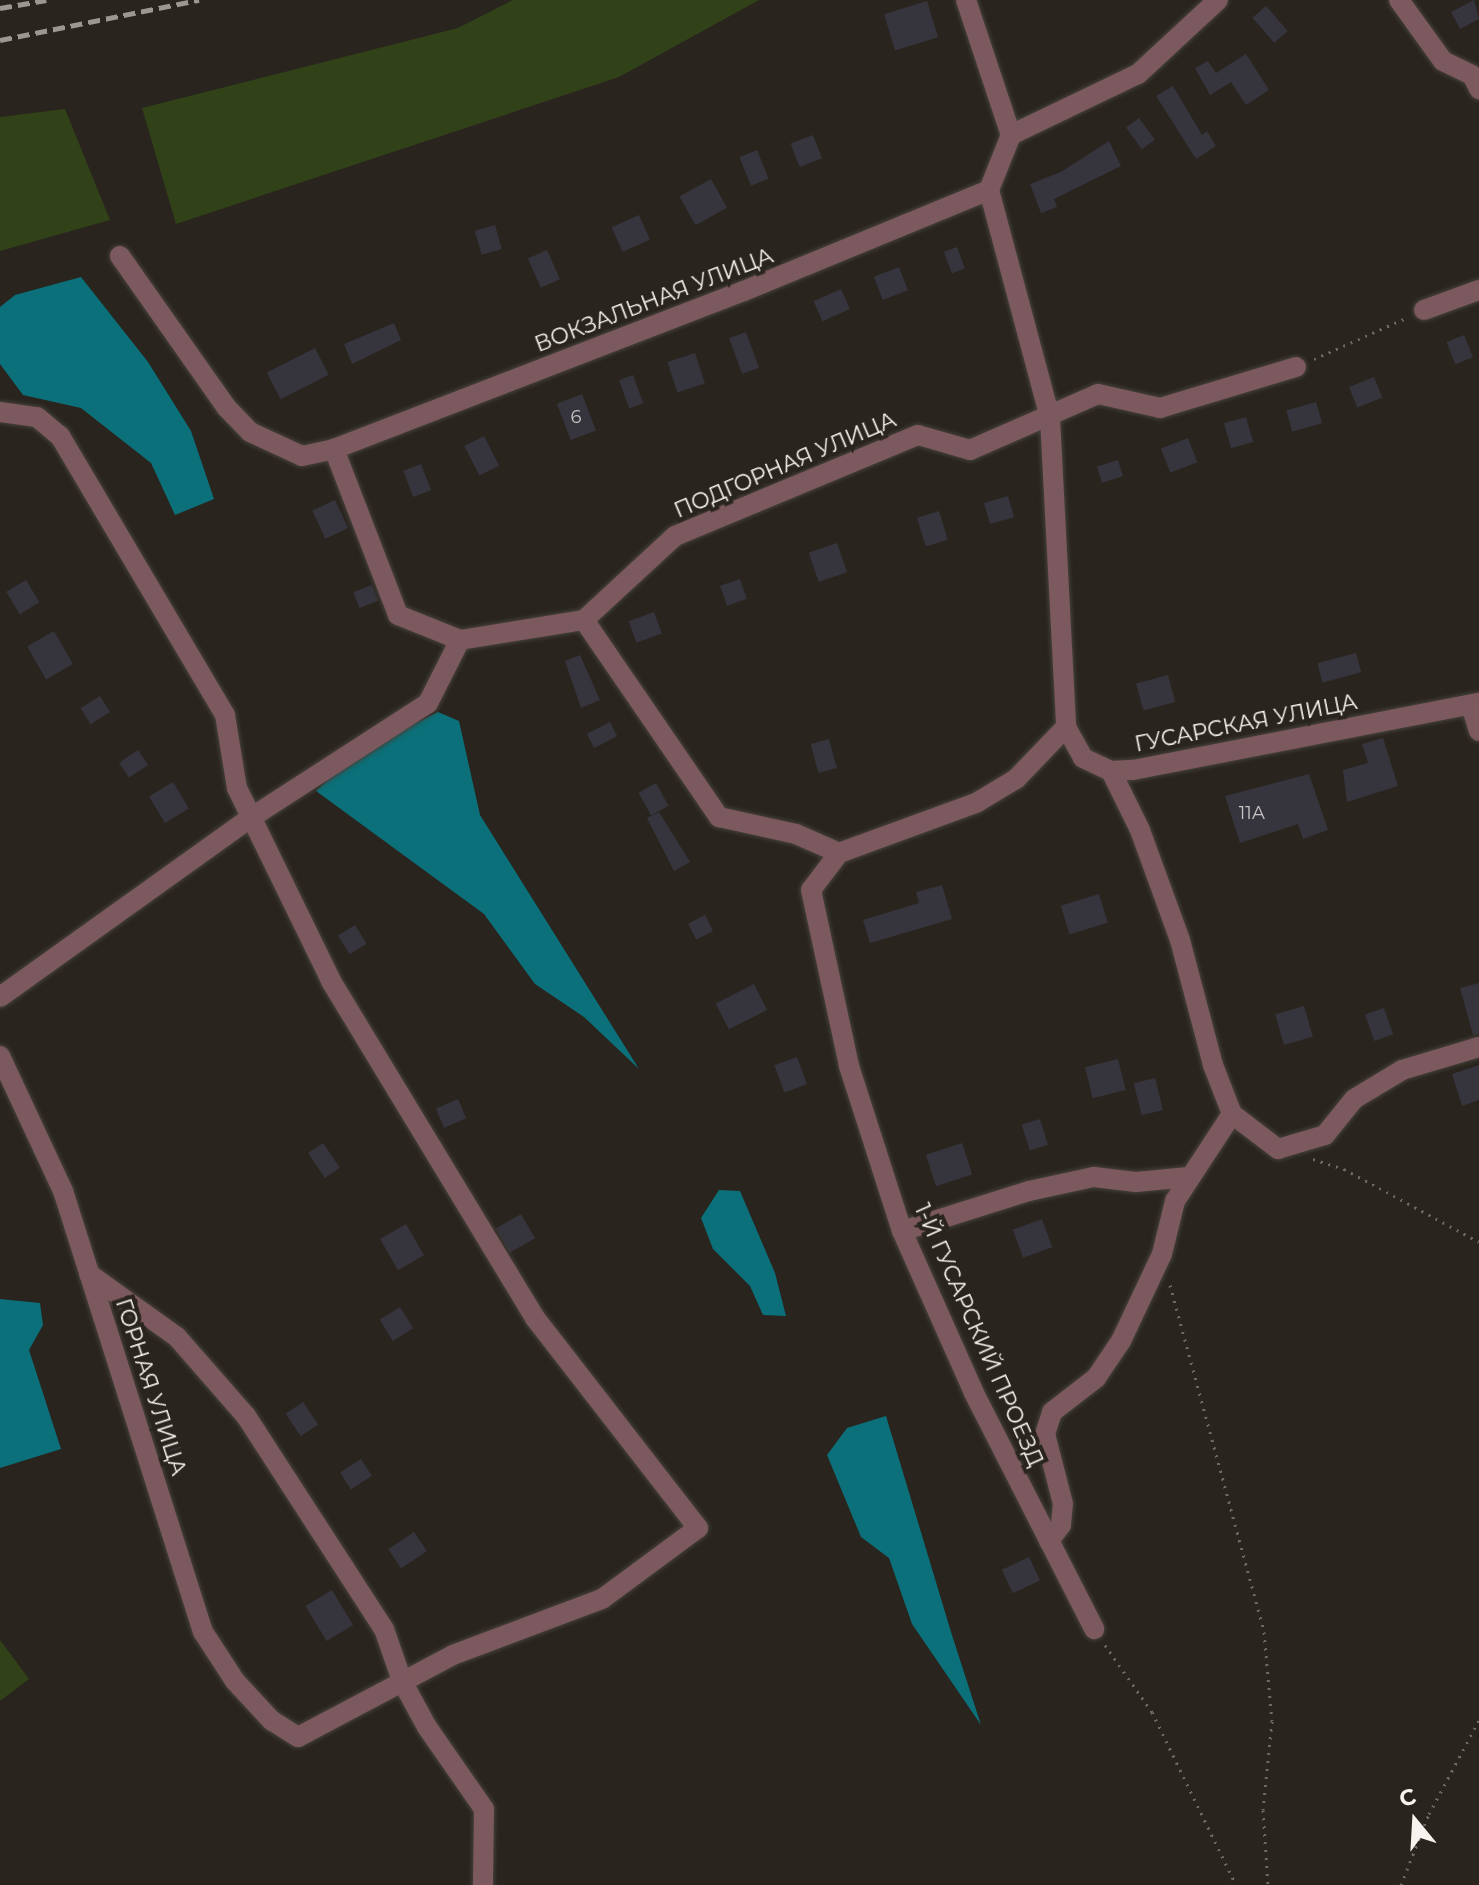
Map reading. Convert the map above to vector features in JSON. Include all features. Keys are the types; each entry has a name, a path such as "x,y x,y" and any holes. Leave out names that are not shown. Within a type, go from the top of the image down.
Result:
{"street":[{"path":"334,449 398,615 460,640 584,620 719,817 796,834 839,853 976,803 1016,779 1066,727 1050,418 989,190 1011,135 966,0"},
{"path":"1011,135 1138,74 1218,0"},
{"path":"1399,0 1443,61 1477,78"},
{"name":"ВОКЗАЛЬНАЯ УЛИЦА","path":"120,256 188,360 250,432 302,456 334,449 989,190"},
{"path":"1424,310 1479,290"},
{"name":"ПОДГОРНАЯ УЛИЦА","path":"584,620 675,536 918,435 970,450 1050,418 1098,394 1160,408 1296,367"},
{"path":"0,412 37,417 60,436 225,715 237,788 249,819 331,981 535,1318 698,1528 602,1599 453,1655 402,1681"},
{"path":"0,997 249,819 428,703 460,640"},
{"path":"1475,704 1479,731"},
{"name":"ГУСАРСКАЯ УЛИЦА","path":"1066,727 1083,758 1111,771 1475,704"},
{"path":"1111,771 1140,830 1180,940 1213,1065 1232,1114 1278,1149 1325,1135 1354,1099 1402,1070 1479,1047"},
{"name":"1-Й ГУСАРСКИЙ ПРОЕЗД","path":"839,853 811,890 849,1066 902,1231 974,1393 1094,1629"},
{"name":"ГОРНАЯ УЛИЦА","path":"0,1056 63,1191 203,1632 235,1681 272,1721 298,1737 402,1681"},
{"path":"1049,1541 1061,1525 1063,1504 1047,1454 1045,1434 1052,1412 1096,1378 1121,1341 1162,1254 1175,1201 1232,1114"},
{"path":"902,1231 1029,1191 1094,1177 1136,1182 1189,1177"},
{"path":"89,1274 177,1337 246,1416 384,1629 402,1681 484,1809 483,1885"}],"path":[{"path":"1296,367 1424,310"},
{"path":"1278,1149 1344,1169 1479,1242"},
{"path":"1162,1254 1264,1632 1272,1721 1263,1810 1268,1885"},
{"path":"1094,1629 1152,1712 1236,1885"},
{"path":"1401,1885 1429,1814 1479,1720"}],"green space":[{"path":"513,0 759,0 619,77 176,224 142,108 458,28"},
{"path":"65,109 110,220 0,251 0,117"},
{"path":"0,1640 29,1679 0,1701"}],"water":[{"path":"81,277 148,362 191,431 214,499 175,515 151,463 81,408 23,395 0,364 0,307 15,295"},
{"path":"438,712 459,721 480,815 639,1069 584,1017 535,984 484,914 316,791 355,754"},
{"path":"719,1190 740,1191 775,1273 786,1316 763,1315 750,1286 713,1249 701,1218"},
{"path":"0,1299 40,1303 43,1325 29,1350 61,1449 0,1468"},
{"path":"886,1416 981,1725 912,1624 889,1558 861,1537 827,1455 847,1428"}],"building":[{"path":"1474,0 1479,19 1460,29 1451,12"},
{"path":"927,1 938,37 895,50 884,14"},
{"path":"1266,6 1288,31 1274,43 1252,18"},
{"path":"1246,54 1269,90 1246,105 1231,82 1210,95 1195,68 1208,61 1216,73"},
{"path":"1173,86 1202,135 1207,131 1216,146 1196,159 1156,96"},
{"path":"1139,118 1155,140 1142,149 1126,127"},
{"path":"813,135 822,158 800,167 791,144"},
{"path":"1109,141 1121,166 1054,199 1057,207 1041,213 1030,184 1061,172"},
{"path":"757,150 769,179 751,186 739,157"},
{"path":"711,179 727,208 696,225 680,196"},
{"path":"639,215 650,240 623,252 612,227"},
{"path":"495,225 502,249 482,255 475,231"},
{"path":"957,247 965,269 952,273 944,252"},
{"path":"547,250 560,279 541,288 528,259"},
{"path":"899,267 908,290 883,300 874,277"},
{"path":"841,289 850,309 823,321 814,301"},
{"path":"394,323 401,340 352,364 344,344"},
{"path":"746,332 759,368 742,374 729,338"},
{"path":"1464,335 1473,357 1455,364 1446,342"},
{"path":"315,348 329,375 281,399 267,373"},
{"path":"695,353 705,383 677,392 667,362"},
{"path":"633,375 643,403 629,408 619,380"},
{"path":"1374,377 1382,397 1357,408 1349,387"},
{"path":"582,394 596,430 571,440 557,404"},
{"path":"1316,402 1322,423 1292,432 1286,411"},
{"path":"1246,417 1253,442 1231,448 1224,423"},
{"path":"484,436 499,465 479,475 464,446"},
{"path":"1188,438 1197,462 1170,473 1161,448"},
{"path":"1118,460 1123,476 1102,483 1097,466"},
{"path":"421,464 431,490 413,497 403,471"},
{"path":"1008,496 1014,517 990,524 984,503"},
{"path":"335,500 348,528 325,539 312,511"},
{"path":"939,511 948,540 926,546 917,518"},
{"path":"837,543 847,572 819,582 809,553"},
{"path":"740,579 747,599 727,606 720,586"},
{"path":"26,580 39,602 20,614 6,592"},
{"path":"372,585 378,601 359,608 353,592"},
{"path":"654,612 662,634 636,643 629,621"},
{"path":"54,631 73,664 46,679 27,646"},
{"path":"1356,653 1361,672 1323,683 1317,663"},
{"path":"580,655 600,700 581,708 565,661"},
{"path":"1168,675 1175,702 1143,711 1136,684"},
{"path":"100,696 110,712 91,724 80,708"},
{"path":"610,722 617,736 594,748 587,734"},
{"path":"1383,738 1398,786 1347,802 1343,770 1368,763 1362,744"},
{"path":"829,739 837,768 818,773 811,744"},
{"path":"138,750 148,765 129,778 119,763"},
{"path":"1309,774 1328,830 1303,839 1298,824 1240,843 1225,796"},
{"path":"173,782 189,809 165,823 149,796"},
{"path":"656,783 669,806 651,815 639,793"},
{"path":"659,812 690,862 674,871 647,818"},
{"path":"942,885 952,919 870,943 863,920 919,903 916,892"},
{"path":"1099,894 1108,923 1070,934 1061,906"},
{"path":"705,915 713,931 696,940 688,924"},
{"path":"355,925 367,944 350,954 338,936"},
{"path":"1479,983 1479,1034 1473,1035 1460,988"},
{"path":"754,984 767,1010 729,1029 716,1004"},
{"path":"1304,1006 1313,1037 1284,1045 1275,1014"},
{"path":"1384,1008 1393,1034 1374,1041 1365,1015"},
{"path":"797,1057 807,1084 784,1092 774,1065"},
{"path":"1118,1059 1126,1090 1093,1098 1085,1067"},
{"path":"1479,1065 1479,1100 1462,1106 1452,1074"},
{"path":"1155,1078 1163,1110 1142,1115 1134,1083"},
{"path":"458,1099 466,1118 444,1128 436,1108"},
{"path":"1040,1119 1048,1145 1030,1150 1022,1125"},
{"path":"323,1143 340,1168 325,1178 308,1153"},
{"path":"962,1143 972,1174 936,1186 926,1155"},
{"path":"521,1214 535,1238 510,1253 496,1228"},
{"path":"1042,1219 1052,1247 1023,1258 1013,1230"},
{"path":"406,1224 424,1255 398,1270 380,1239"},
{"path":"400,1307 413,1328 393,1341 380,1320"},
{"path":"303,1402 318,1424 301,1436 286,1414"},
{"path":"171,1432 183,1449 172,1457 160,1440"},
{"path":"361,1459 372,1476 351,1489 340,1473"},
{"path":"414,1532 427,1551 401,1568 388,1549"},
{"path":"1029,1557 1040,1581 1013,1593 1002,1570"},
{"path":"332,1590 353,1625 327,1641 305,1606"}],"railway":[{"path":"0,8 46,0"},
{"path":"0,40 199,0"}]}
